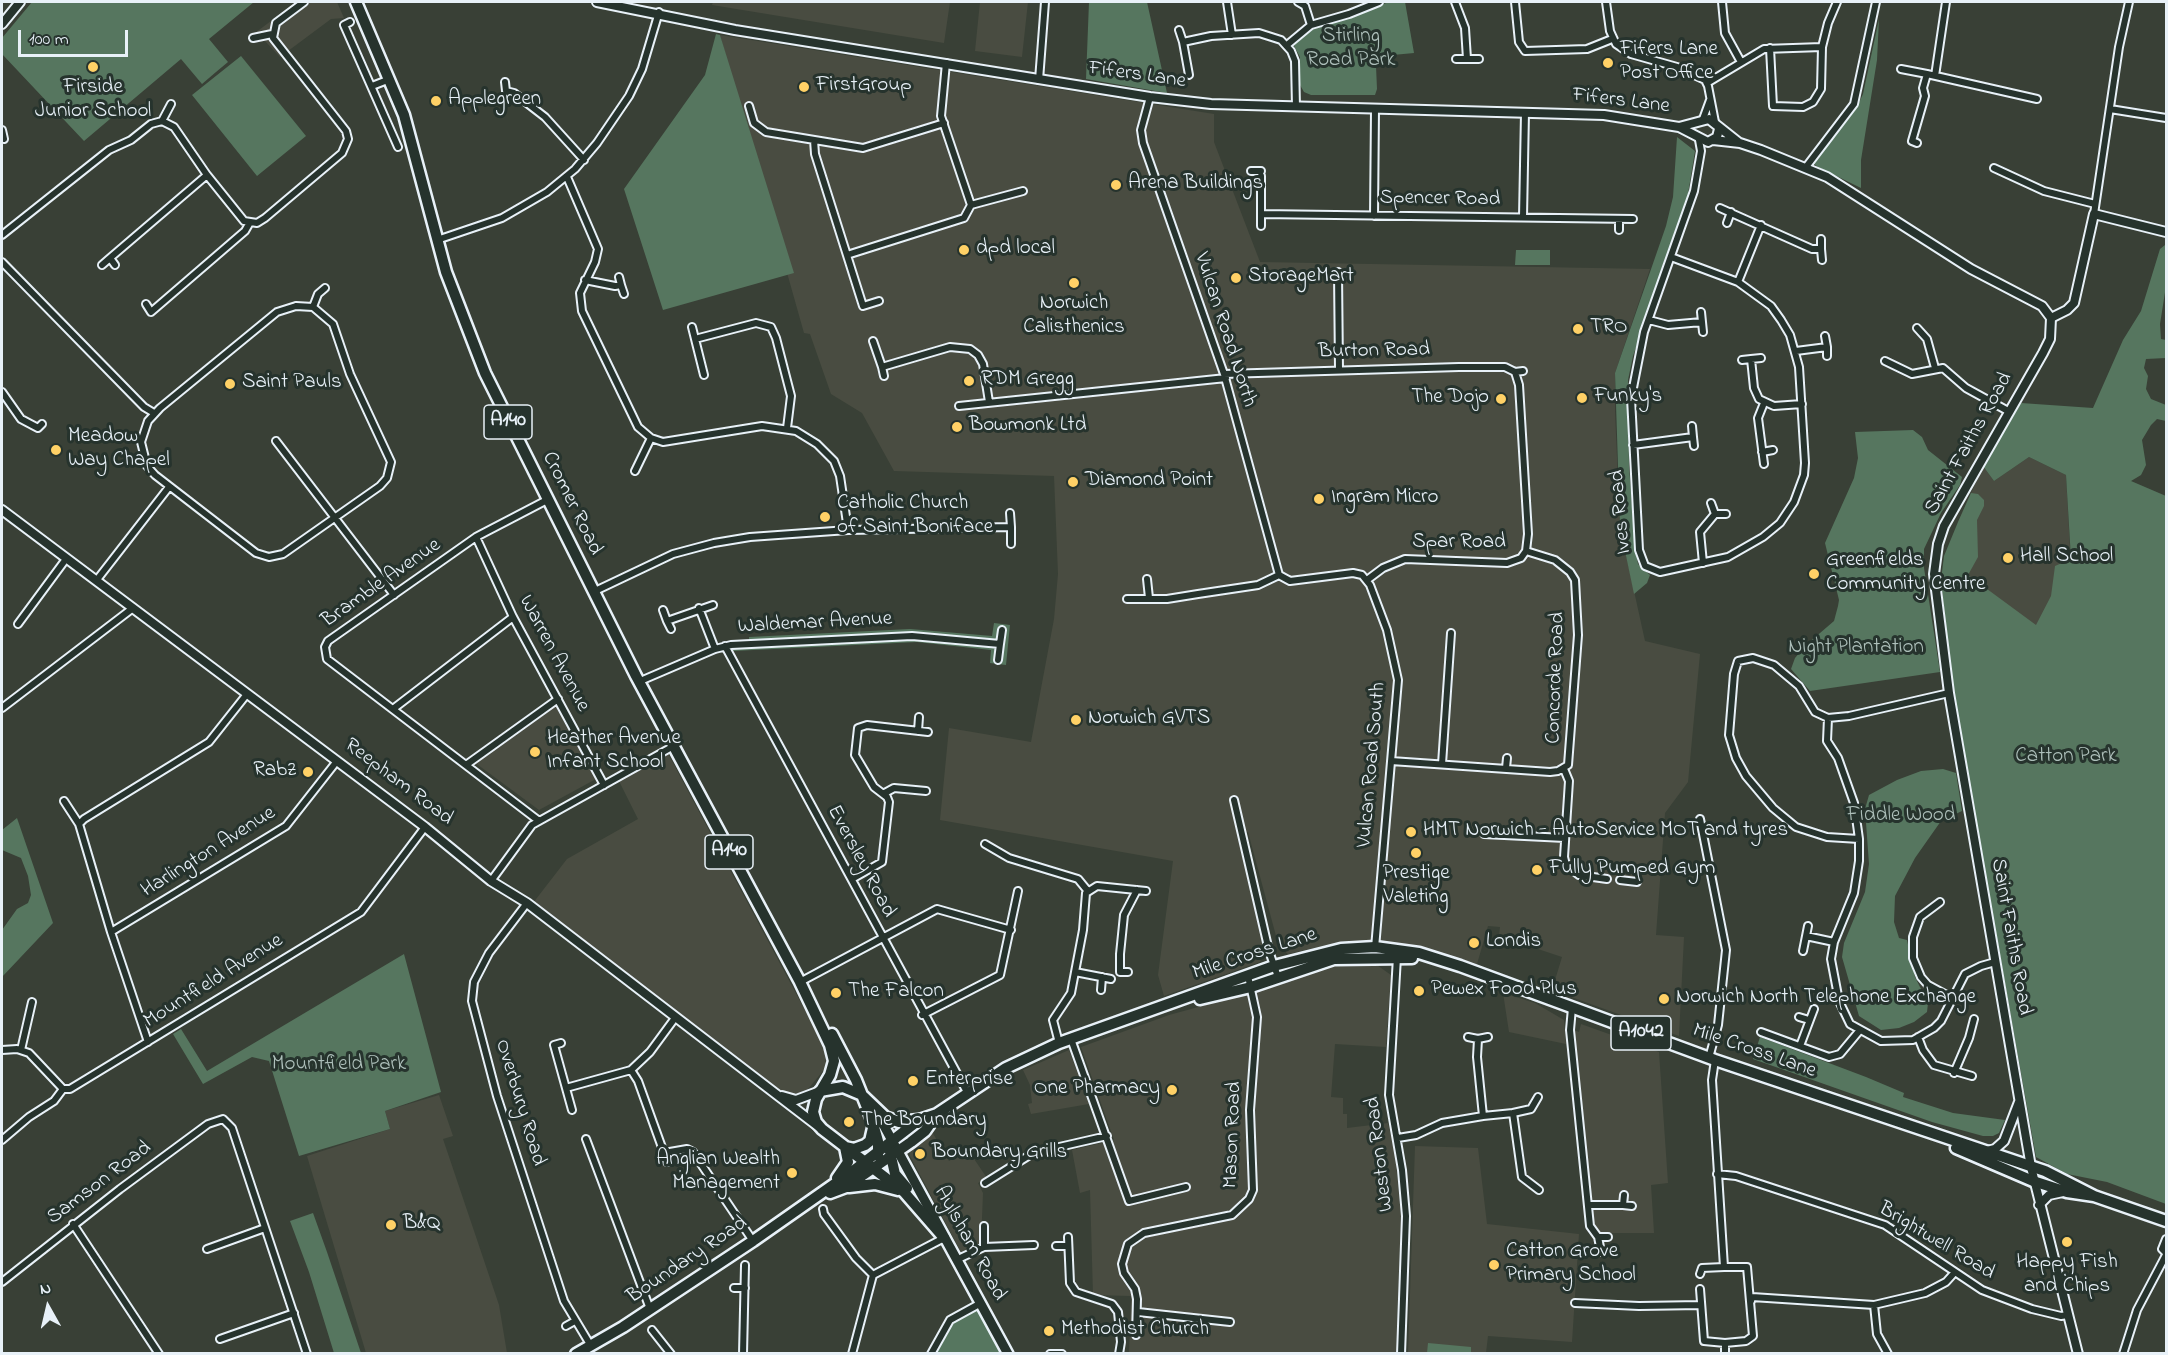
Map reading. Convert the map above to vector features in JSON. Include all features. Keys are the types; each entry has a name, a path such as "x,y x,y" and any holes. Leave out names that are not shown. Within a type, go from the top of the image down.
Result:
{"highway":[{"name":"Cromer Road","path":"356,2 390,79 413,144 436,240 455,298 485,373 638,682 809,999 833,1056 830,1075 820,1091"},
{"name":"Mile Cross Lane","path":"1249,981 1274,966 1324,952 1419,953 1712,1059 2031,1167"},
{"name":"Mile Cross Lane","path":"893,1148 919,1120 937,1114 1006,1068 1059,1043 1165,1006 1249,981 1278,977 1334,959 1375,952"},
{"name":"Cromer Road","path":"809,999 828,1027 873,1115 873,1160"},
{"name":"Reepham Road","path":"820,1091 837,1086 862,1095"},
{"name":"A140","path":"820,1091 813,1112 822,1129"},
{"path":"937,1114 893,1148 895,1174 944,1238"},
{"path":"844,1146 859,1148 870,1141 873,1133 873,1115"},
{"name":"A1042","path":"873,1115 895,1121 919,1120"},
{"name":"Reepham Road","path":"822,1129 844,1146 873,1160 922,1210"},
{"name":"Mile Cross Lane","path":"1929,1134 2033,1181"},
{"name":"Boundary Road","path":"815,1198 846,1168 848,1153 844,1146"},
{"name":"Boundary Road","path":"579,1353 650,1309 893,1148"},
{"name":"Boundary Road","path":"815,1198 846,1187 873,1160 893,1148"},
{"name":"A1042","path":"2031,1167 2072,1183 2094,1196"},
{"name":"A1042","path":"2033,1181 2067,1192 2094,1196 2166,1221"},
{"path":"846,1187 875,1184 904,1192"}],"main road":[{"name":"Cromer Road","path":"873,1115 893,1148"},
{"name":"Aylsham Road","path":"893,1148 1008,1353"}],"street":[{"path":"2,24 20,2"},
{"path":"249,224 257,223 265,218 342,153 348,139 346,131 276,44 272,34 276,23 304,2"},
{"name":"Fifers Lane","path":"597,2 658,12 727,29 1150,97 1211,104 1604,115 1679,127 1704,140 1740,143 1806,167 1857,194 1971,269 2042,306 2051,318"},
{"path":"1040,80 1045,2"},
{"path":"1227,2 1232,35"},
{"path":"1287,45 1308,31 1311,25 1305,6 1298,2"},
{"path":"1311,25 1379,2"},
{"path":"1455,2 1465,28 1467,59"},
{"path":"1515,2 1519,42 1525,51 1587,49 1612,39"},
{"path":"1606,2 1612,39 1630,54 1677,67 1698,75 1707,83 1717,125 1704,140"},
{"path":"1722,2 1725,33 1741,62"},
{"path":"1770,48 1773,105 1803,107 1813,102 1821,89 1822,47 1828,23 1837,2"},
{"path":"1806,167 1854,104 1876,2"},
{"path":"1935,76 1946,2"},
{"path":"2051,318 2067,310 2074,303 2096,204 2110,109 2130,2"},
{"path":"436,240 502,218 537,199 567,177 584,160 629,96 642,69 658,12"},
{"path":"350,22 344,25 398,142"},
{"path":"1179,30 1189,75"},
{"path":"253,38 272,34"},
{"path":"1183,42 1232,35 1266,34 1287,45 1296,69 1296,107"},
{"path":"1707,83 1757,52 1770,48 1822,47"},
{"path":"1456,59 1479,59"},
{"path":"847,255 964,218 971,205 940,110 946,63"},
{"path":"1901,69 2037,99"},
{"path":"1912,141 1925,96 1923,88 1927,74"},
{"path":"372,86 390,79"},
{"path":"504,99 506,82"},
{"path":"506,91 514,93 545,117 584,160"},
{"name":"Vulcan Road North","path":"1150,97 1141,130 1143,143 1225,376 1279,575"},
{"path":"1700,120 1710,99"},
{"path":"162,122 171,104"},
{"path":"749,106 754,123 760,129 869,148 944,123"},
{"path":"1374,216 1376,109"},
{"path":"2110,109 2166,118"},
{"path":"1523,217 1525,112"},
{"name":"Fifers Lane","path":"1679,127 1700,120 1717,125 1740,143"},
{"name":"Fifers Lane","path":"1700,120 1694,129 1704,140"},
{"path":"2,235 109,150 131,140 151,124 162,122 174,127 207,175 249,224"},
{"path":"2,130 4,139"},
{"path":"848,146 849,138"},
{"path":"814,140 814,154 863,306 879,301"},
{"name":"Ives Road","path":"1671,257 1738,282 1771,306 1790,335 1796,351 1802,404 1804,475 1789,510 1780,523 1763,537 1728,557 1660,573 1651,570 1642,560 1631,406 1634,375 1649,320 1694,191 1704,140"},
{"path":"1994,168 2044,191 2096,204"},
{"path":"1251,171 1261,173 1260,226"},
{"path":"102,265 207,175"},
{"path":"567,177 597,244 598,255 580,293 582,311 638,427 651,438 671,442 762,426 787,428 817,444 834,461 840,476 848,530"},
{"path":"971,205 1023,191"},
{"path":"1720,208 1805,246 1821,249"},
{"path":"1727,223 1731,212"},
{"name":"Spencer Road","path":"1261,214 1633,219"},
{"path":"2094,214 2166,232"},
{"path":"1619,219 1619,230"},
{"path":"145,317 245,231 249,224"},
{"path":"1738,282 1761,225"},
{"path":"1821,239 1822,260"},
{"path":"110,258 115,265"},
{"path":"2,262 144,406 154,413"},
{"path":"1338,272 1339,370"},
{"path":"619,277 624,294"},
{"path":"585,280 609,286 621,285"},
{"path":"313,308 318,294 325,288"},
{"path":"146,304 151,312"},
{"path":"296,306 313,308 333,324 350,374 391,462 387,478 380,486 283,554 269,558 256,553 154,475 142,454 144,429 154,413 277,312 296,306"},
{"path":"1701,312 1703,332"},
{"name":"Saint Faiths Road","path":"2051,318 2050,339 2043,353 1950,514 1938,544 1935,584 1949,693 2033,1181 2078,1353"},
{"path":"1649,320 1668,325 1702,322"},
{"path":"695,339 756,323 771,327 791,396 787,428"},
{"path":"692,327 704,375"},
{"path":"1917,328 1926,331 1935,368"},
{"path":"1825,336 1827,356"},
{"path":"873,341 884,376"},
{"path":"882,367 950,347 970,349 978,355 983,364 989,402"},
{"path":"1796,351 1827,347"},
{"path":"1742,360 1761,358"},
{"path":"1751,359 1754,388 1764,403 1774,406 1802,404"},
{"path":"1885,361 1894,369 1917,375 1935,368 1947,371 1966,388 2008,411"},
{"name":"Burton Road","path":"959,406 1225,376 1339,370 1505,367 1519,371"},
{"name":"Spar Road","path":"1367,580 1383,568 1405,559 1507,563 1521,558 1526,551 1527,523 1519,371"},
{"path":"2,392 21,418 41,428"},
{"path":"1764,403 1758,418 1764,464"},
{"path":"1692,426 1694,446"},
{"path":"1633,445 1693,437"},
{"path":"635,471 651,438"},
{"path":"276,441 394,595"},
{"path":"1762,452 1773,450"},
{"path":"96,581 169,487"},
{"name":"Bramble Avenue","path":"539,821 327,659 324,653 328,641 476,537 547,500"},
{"path":"1711,503 1715,514"},
{"name":"Reepham Road","path":"2,510 425,827 491,881 527,903 822,1129"},
{"path":"1011,513 1011,544"},
{"path":"1703,563 1700,532 1715,514"},
{"path":"1715,514 1726,514"},
{"path":"593,592 651,563 691,548 750,537 848,530 1011,527"},
{"name":"Warren Avenue","path":"476,537 513,617 604,785"},
{"name":"Concorde Road","path":"1391,761 1550,772 1564,769 1571,759 1578,635 1575,579 1555,560 1526,551"},
{"path":"18,624 66,559"},
{"path":"1127,598 1167,599 1258,585 1279,575 1290,581 1353,573 1367,580"},
{"path":"1147,579 1149,598"},
{"name":"Vulcan Road South","path":"1367,580 1387,630 1397,670 1375,952"},
{"path":"667,621 713,605"},
{"path":"2,708 133,608"},
{"path":"699,608 715,649"},
{"path":"663,610 671,629"},
{"path":"393,709 513,617"},
{"path":"998,660 1002,630"},
{"path":"1442,764 1451,633"},
{"name":"Waldemar Avenue","path":"638,682 725,646 912,636 1000,644"},
{"name":"Eversley Road","path":"725,646 852,879 922,1015 967,1092"},
{"path":"1859,839 1827,837 1796,827 1773,808 1746,776 1736,758 1730,735 1735,666 1738,661 1753,658 1774,665 1799,686 1815,712 1827,717 1849,716 1949,693"},
{"path":"79,824 209,742 248,694"},
{"path":"466,765 558,699"},
{"path":"918,731 919,717"},
{"path":"1827,717 1827,741 1846,777 1854,803 1859,839 1859,861 1854,893 1834,942 1831,959 1839,1001 1850,1024 1881,1041 1906,1042 1918,1037 1941,1021 1965,974 1995,962"},
{"path":"852,879 882,862 889,802 874,787 855,755 858,728 867,725 928,732"},
{"path":"491,881 526,833 539,821 672,747"},
{"path":"1506,768 1507,758"},
{"name":"Harlington Avenue","path":"111,932 285,826 338,761"},
{"path":"1564,769 1569,781 1564,857 1569,869 1579,875 1607,879"},
{"path":"883,794 894,789 926,791"},
{"path":"64,801 79,824 111,932 148,1042"},
{"path":"1234,801 1278,977"},
{"path":"1700,819 1726,950 1712,1059 1724,1267"},
{"path":"1506,826 1506,835"},
{"name":"Mountfield Avenue","path":"2,1140 29,1117 54,1101 63,1089 70,1089 361,912 425,827"},
{"path":"1484,834 1565,838"},
{"path":"985,844 1009,858 1077,879 1087,891 1075,972 1068,999 1053,1020 1059,1043"},
{"path":"996,851 1000,844"},
{"path":"1620,880 1637,882"},
{"path":"1087,891 1097,886 1146,891"},
{"path":"1115,974 1124,915 1137,890"},
{"path":"922,1015 1000,975 1018,891"},
{"path":"1940,902 1920,917 1913,937 1913,958 1921,977 1928,985 1952,998"},
{"name":"Overbury Road","path":"527,903 489,953 474,982 472,1001 497,1096 564,1301 591,1346"},
{"path":"800,982 937,909 1011,930"},
{"path":"1803,951 1808,926"},
{"path":"1806,936 1834,942"},
{"name":"Weston Road","path":"1397,954 1389,1095 1398,1138 1406,1216 1401,1353"},
{"path":"1075,972 1102,977 1128,972"},
{"path":"1101,990 1102,977"},
{"name":"Mason Road","path":"1136,1335 1138,1312 1135,1289 1124,1274 1122,1264 1123,1254 1135,1237 1144,1233 1232,1215 1249,1199 1253,1190 1250,1110 1257,1017 1249,981"},
{"path":"21,1050 32,1002"},
{"path":"1572,1008 1570,1030 1588,1205 1591,1230 1598,1237 1600,1252"},
{"path":"1800,1047 1814,1009"},
{"path":"1799,1017 1809,1020"},
{"path":"566,1088 631,1070 650,1052 675,1018"},
{"path":"1954,1072 1969,1038 1974,1019"},
{"path":"1761,1032 1800,1047 1835,1056 1860,1030"},
{"path":"1468,1037 1478,1039 1488,1037"},
{"path":"1918,1037 1928,1058 1943,1070 1972,1076"},
{"path":"1071,1039 1129,1201 1186,1187"},
{"path":"1478,1039 1477,1057 1483,1116"},
{"path":"554,1045 572,1110"},
{"path":"2,1050 21,1050 36,1058 63,1089"},
{"path":"631,1070 638,1081 667,1162"},
{"name":"Reepham Road","path":"770,1089 789,1100 801,1099 820,1091"},
{"path":"1398,1138 1416,1135 1442,1123 1531,1109 1538,1097"},
{"path":"1985,1151 2001,1145 2020,1101"},
{"path":"1513,1113 1522,1177 1539,1190"},
{"name":"Samson Road","path":"2,1282 73,1224 208,1124 223,1119 232,1128 265,1228"},
{"path":"985,1183 1033,1153 1107,1136"},
{"path":"586,1139 650,1309"},
{"path":"664,1153 687,1149 693,1152 753,1241"},
{"name":"Brightwell Road","path":"1717,1174 1736,1176 1885,1225 1982,1290 2014,1304 2050,1315 2068,1315"},
{"path":"2039,1205 2049,1195 2067,1192"},
{"path":"1623,1205 1624,1195"},
{"path":"1588,1205 1632,1206"},
{"path":"823,1209 824,1214 856,1258 873,1275"},
{"path":"73,1224 159,1353"},
{"path":"984,1226 984,1247"},
{"path":"207,1249 265,1228 307,1353"},
{"path":"1068,1237 1068,1274 1076,1292 1112,1304 1118,1312 1121,1342 1119,1353"},
{"path":"1598,1237 1608,1237"},
{"path":"852,1353 873,1275 944,1238"},
{"path":"2123,1353 2138,1310 2166,1254 2162,1249 2166,1239"},
{"path":"956,1260 984,1247 1034,1245"},
{"path":"1056,1246 1068,1245"},
{"path":"743,1353 745,1265"},
{"path":"1700,1274 1702,1268 1748,1267 1753,1336 1750,1340 1725,1343 1704,1341 1700,1289"},
{"path":"1750,1301 1752,1297 1874,1305 1925,1293 1946,1282 1955,1272"},
{"path":"734,1288 745,1288"},
{"path":"931,1353 950,1320 981,1303"},
{"path":"1575,1303 1640,1306 1701,1305"},
{"path":"1874,1305 1876,1329 1888,1353"},
{"path":"1138,1312 1230,1322"},
{"path":"220,1339 294,1314"},
{"path":"566,1326 575,1321"},
{"path":"652,1330 671,1353"},
{"path":"1725,1343 1725,1353"},
{"path":"1050,1353 1062,1353"}],"shaded area":[{"path":"296,2 337,2 344,18 331,19 280,57 265,41 256,42 251,36"},
{"path":"713,2 950,2 944,43 712,5"},
{"path":"980,2 1028,2 1022,57 975,51"},
{"path":"720,35 1214,114 1214,142 1260,262 1650,269 1615,373 1615,411 1620,527 1645,641 1700,654 1688,782 1665,813 1656,935 1684,937 1679,1036 1552,990 1562,957 1499,936 1500,927 1488,926 1477,964 1422,948 1388,944 1327,945 1288,954 1279,947 1248,832 1241,831 1264,951 1260,962 1164,996 1158,975 1173,861 940,820 949,728 1031,742 1054,619 1058,574 1054,476 894,471 862,413 831,394 810,334 804,333"},
{"name":"Hall School","path":"2029,457 2066,475 2076,658 1968,575 1958,522 1983,466 1994,481"},
{"name":"Heather Avenue Infant School","path":"555,705 596,779 539,810 474,762"},
{"path":"664,746 824,1046 826,1063 823,1071 808,1089 800,1093 787,1094 776,1087 533,903 567,859 638,819 615,773"},
{"path":"1374,963 1391,975 1386,1047 1335,1044 1331,1097 1343,1098 1343,1114 1347,1114 1347,1128 1388,1123 1395,1154 1401,1216 1396,1353 1129,1353 1131,1296 1093,1295 1090,1190 1080,1193 1072,1150 1114,1140 1081,1047 1169,1015 1261,990 1337,964"},
{"path":"1503,993 1535,1003 1564,1020 1566,1044 1509,1032"},
{"path":"1581,1024 1659,1052 1668,1183 1651,1185 1654,1233 1595,1233 1574,1030 1579,1032"},
{"path":"1069,1050 1089,1104 1031,1114 1028,1104 1032,1103 1030,1085 1023,1070"},
{"path":"439,1095 453,1136 443,1139 499,1305 507,1353 366,1353 307,1156 390,1129 385,1111"},
{"path":"931,1130 949,1161 968,1150 987,1178 978,1183 983,1193 981,1243 962,1254 910,1156 910,1146"},
{"name":"Catton Grove Primary School","path":"1415,1146 1478,1148 1487,1224 1579,1234 1572,1342 1488,1336 1486,1353 1408,1354"}],"green space":[{"name":"Firside Junior School","path":"32,2 254,2 209,39 228,62 202,84 181,59 84,141 2,54 2,38"},
{"path":"1089,2 1147,2 1167,93 1086,79"},
{"name":"Stirling Road Park","path":"1389,2 1405,2 1414,53 1382,56 1376,66 1375,95 1311,95 1304,92 1300,85 1300,57 1294,46 1296,42 1313,29"},
{"path":"1879,19 1877,60 1861,160 1861,188 1818,167 1814,164 1814,158 1856,109 1863,94"},
{"path":"716,34 720,35 794,273 663,310 624,189 705,75"},
{"path":"241,56 306,136 257,176 192,95"},
{"path":"1677,137 1695,151 1687,200 1633,356 1628,380 1629,466 1635,547 1638,564 1650,575 1647,583 1634,594 1620,527 1615,373 1666,226 1673,197"},
{"name":"Catton Park","path":"2165,245 2166,286 2160,324 2161,339 2166,340 2166,358 2146,359 2144,368 2148,376 2146,389 2151,399 2166,405 2166,421 2157,419 2142,440 2146,465 2141,475 2131,481 2166,496 2166,1204 2107,1182 2067,1174 2036,1157 1953,692 1941,580 1944,556 1958,522 1971,493 1978,494 1984,500 1984,506 1977,520 1978,557 1968,575 2036,625 2051,596 2055,566 2071,559 2066,475 2029,457 1994,481 1983,466 2021,403 2093,408 2123,340 2141,311 2160,249"},
{"path":"1516,250 1550,250 1550,265 1515,265"},
{"name":"Night Plantation","path":"1913,430 1922,437 1928,450 1962,477 1960,485 1941,513 1924,549 1924,568 1940,672 1810,691 1791,669 1795,658 1806,645 1834,621 1839,600 1825,543 1854,478 1858,458 1855,432"},
{"path":"994,623 1010,625 1006,665 990,663 991,650 917,642 733,651 731,645 749,644 749,637 910,629 992,636"},
{"name":"Fiddle Wood","path":"1943,769 1956,773 1962,811 1941,821 1915,858 1895,896 1894,922 1899,938 1907,940 1915,977 1928,1003 1927,1012 1914,1022 1899,1028 1881,1030 1859,1016 1842,957 1844,943 1865,892 1869,864 1865,809 1869,795 1897,780 1921,771"},
{"path":"17,818 53,923 2,977 2,930 17,909 28,903 31,895 28,876 21,858 2,850 2,830"},
{"name":"Mountfield Park","path":"404,954 441,1092 385,1111 390,1129 299,1156 269,1061 252,1057 203,1084 173,1034 181,1029 207,1071"},
{"path":"1760,1037 1866,1077 1904,1093 1903,1097 1953,1113 2005,1120 1999,1133 1993,1136 1983,1136 1932,1122 1753,1059"},
{"path":"313,1213 361,1353 334,1353 309,1272 290,1221"},
{"path":"974,1310 978,1311 1000,1353 934,1354 954,1320"},
{"path":"1428,1343 1471,1347 1471,1353 1427,1353"}],"place":[{"name":"Fifers Lane Post Office","path":"1608,63"},
{"name":"Firside Junior School","path":"93,67"},
{"name":"FirstGroup","path":"804,87"},
{"name":"Applegreen","path":"436,101"},
{"name":"Arena Buildings","path":"1116,185"},
{"name":"dpd local","path":"964,250"},
{"name":"StorageMart","path":"1236,278"},
{"name":"Norwich Calisthenics","path":"1074,283"},
{"name":"TRO","path":"1578,329"},
{"name":"RDM Gregg","path":"969,381"},
{"name":"Saint Pauls","path":"230,384"},
{"name":"Funky's","path":"1582,398"},
{"name":"The Dojo","path":"1501,399"},
{"name":"Bowmonk Ltd","path":"957,427"},
{"name":"Meadow Way Chapel","path":"56,450"},
{"name":"Diamond Point","path":"1073,482"},
{"name":"Ingram Micro","path":"1319,499"},
{"name":"Catholic Church of Saint Boniface","path":"825,517"},
{"name":"Hall School","path":"2008,558"},
{"name":"Greenfields Community Centre","path":"1814,574"},
{"name":"Norwich GVTS","path":"1076,720"},
{"name":"Heather Avenue Infant School","path":"535,752"},
{"name":"Rabz","path":"308,772"},
{"name":"HMT Norwich - AutoService MOT and tyres","path":"1411,832"},
{"name":"Prestige Valeting","path":"1416,853"},
{"name":"Fully Pumped Gym","path":"1537,870"},
{"name":"Londis","path":"1474,943"},
{"name":"Pewex Food Plus","path":"1419,991"},
{"name":"The Falcon","path":"836,993"},
{"name":"Norwich North Telephone Exchange","path":"1664,999"},
{"name":"Enterprise","path":"913,1081"},
{"name":"One Pharmacy","path":"1172,1090"},
{"name":"The Boundary","path":"849,1122"},
{"name":"Boundary Grills","path":"920,1154"},
{"name":"Anglian Wealth Management","path":"792,1173"},
{"name":"B&Q","path":"391,1225"},
{"name":"Happy Fish and Chips","path":"2067,1242"},
{"name":"Catton Grove Primary School","path":"1494,1265"},
{"name":"Methodist Church","path":"1049,1331"}]}
